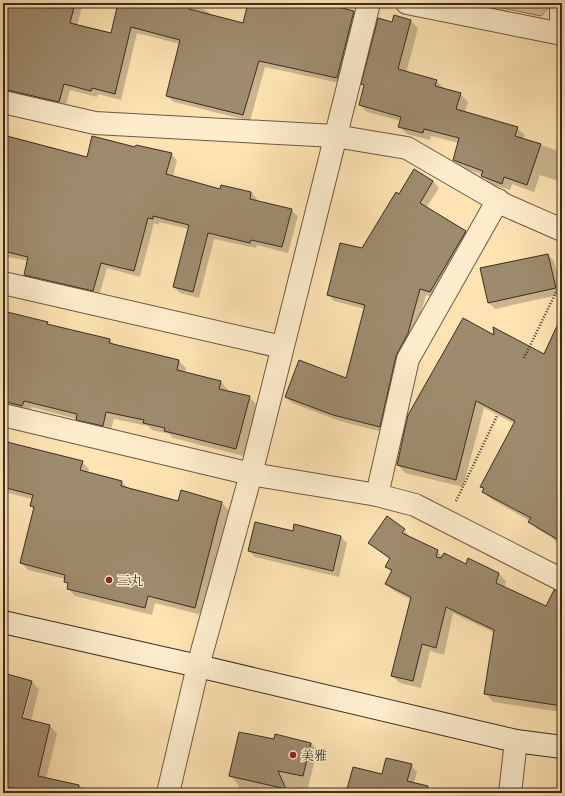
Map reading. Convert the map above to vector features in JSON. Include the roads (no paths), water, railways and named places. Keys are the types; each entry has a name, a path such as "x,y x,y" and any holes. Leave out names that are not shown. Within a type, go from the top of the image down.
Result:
{"street":[{"path":"168,793 198,666 251,474 369,3"},
{"path":"407,3 561,34 561,3"},
{"path":"3,102 95,123 335,136 407,148 498,200 562,230"},
{"path":"377,495 408,359 498,200"},
{"path":"3,283 282,347"},
{"path":"3,415 251,474 377,495 415,505 562,580"},
{"path":"3,622 198,666 516,741 562,747"},
{"path":"510,793 516,741"}],"place":[{"name":"三丸","path":"109,580"},
{"name":"美雅","path":"293,755"}]}
